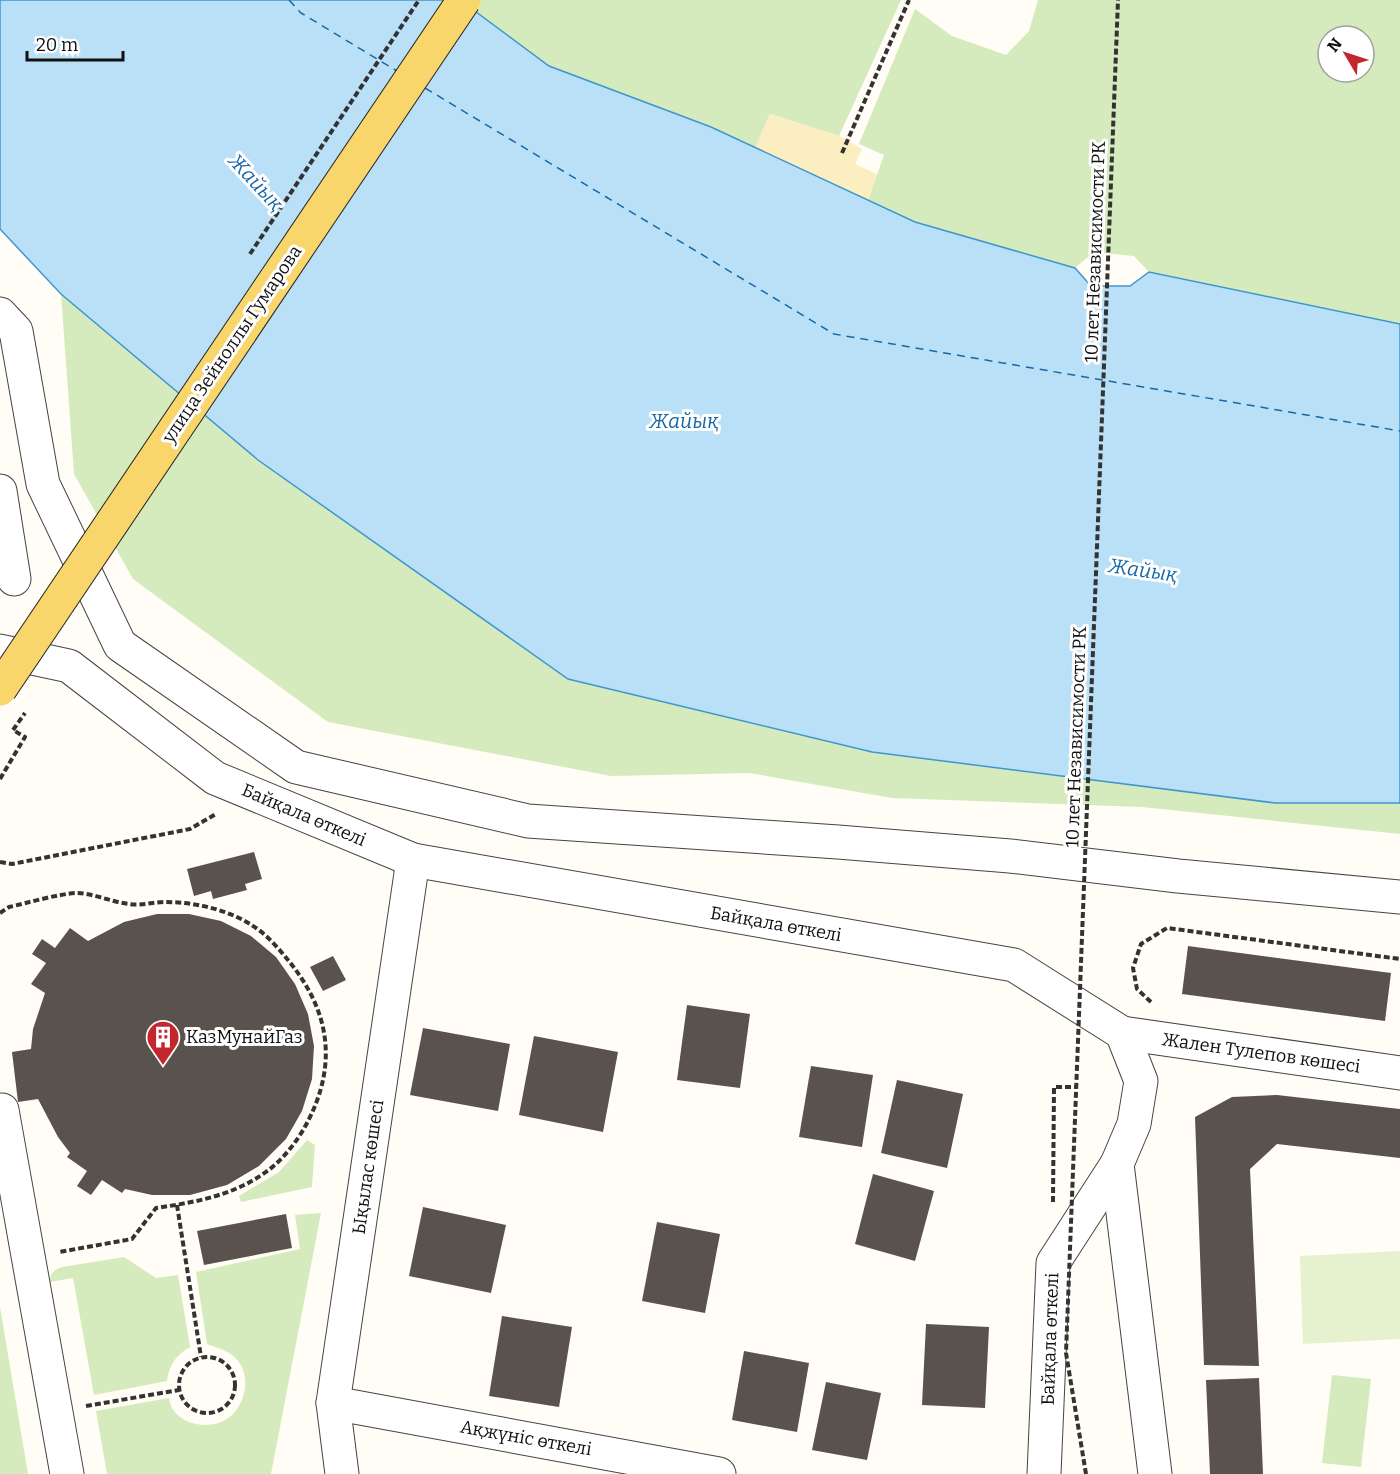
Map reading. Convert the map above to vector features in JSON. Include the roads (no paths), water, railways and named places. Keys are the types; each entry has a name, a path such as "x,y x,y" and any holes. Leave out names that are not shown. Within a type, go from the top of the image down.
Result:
{"main road":[{"name":"улица Зейноллы Гумарова","path":"0,689 464,0"}],"street":[{"path":"0,314 16,331 43,484 120,645 296,767 528,821 1010,856 1178,876 1400,897"},
{"path":"0,491 14,579"},
{"name":"Байқала өткелі","path":"0,651 69,666 215,778 413,860 1014,965 1122,1033 1141,1081 1134,1124 1117,1164 1053,1263 1044,1474"},
{"name":"Ықылас көшесі","path":"342,1474 333,1403 413,860"},
{"name":"Жален Тулепов көшесі","path":"1122,1033 1400,1073"},
{"path":"1,1105 67,1474"},
{"path":"1117,1164 1155,1474"},
{"name":"Ақжүніс өткелі","path":"333,1403 718,1474"}],"water":[{"name":"Жайық","path":"0,0 460,0 549,66 711,127 915,222 1075,268 1091,286 1130,286 1149,272 1400,324 1400,803 1275,803 872,752 568,679 258,460 61,294 0,229"}],"place":[{"name":"КазМунайГаз","path":"163,1066"}]}
